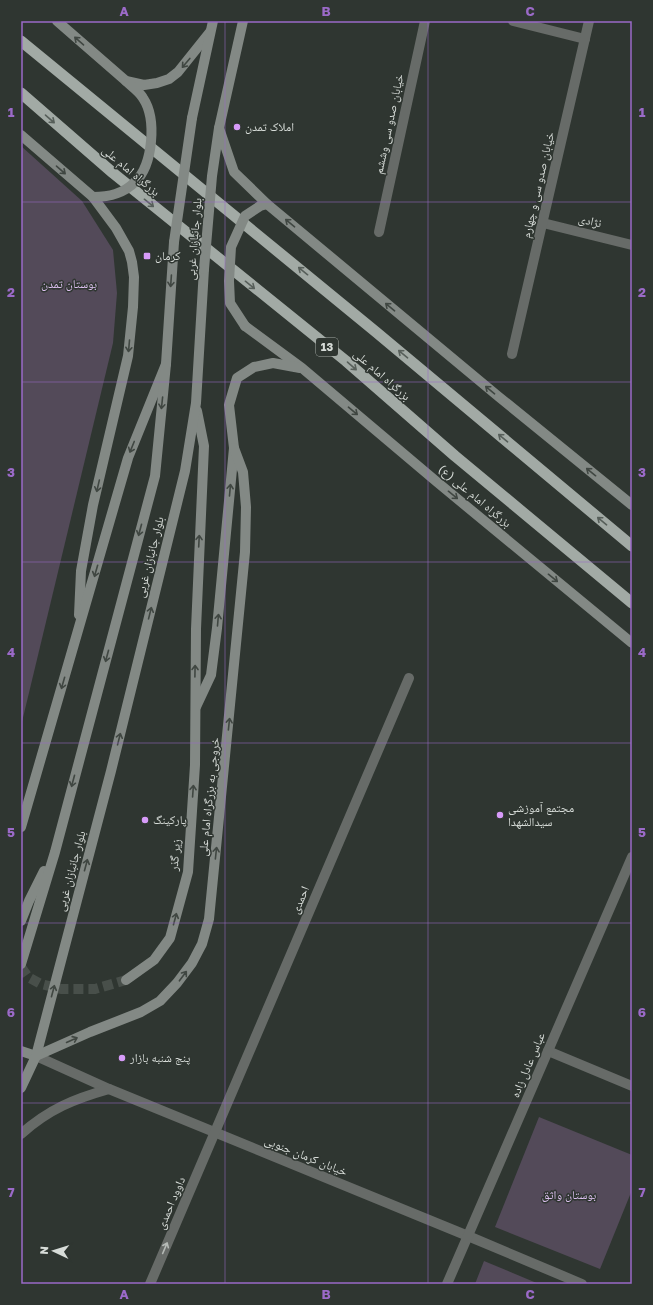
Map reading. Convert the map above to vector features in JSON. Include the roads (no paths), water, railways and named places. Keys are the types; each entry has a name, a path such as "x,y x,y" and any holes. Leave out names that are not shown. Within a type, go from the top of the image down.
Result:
{"highway":[{"path":"21,41 376,332 632,546"},
{"name":"بزرگراه امام علی","path":"21,93 113,173 346,361 455,456 632,603"}],"main road":[{"path":"57,21 136,90 144,99 151,124 149,155 143,170 135,182 118,194 105,197 93,197"},
{"name":"بلوار جانبازان غربی","path":"21,964 55,852 155,476 166,364 174,242 192,118 213,21"},
{"name":"بلوار جانبازان غربی","path":"21,1088 36,1056 111,771 184,477 196,403 204,268 212,176 219,128 244,21"},
{"path":"126,81 144,85 169,79 178,72 210,32"},
{"path":"219,128 234,172 267,204 499,398 632,505"},
{"path":"21,135 93,197 130,250 134,277 133,307 128,356 94,505 81,571 78,632 21,827"},
{"name":"بزرگراه امام علی (ع)","path":"267,204 260,206 245,216 231,247 229,281 230,303 245,326 302,368 632,643"},
{"path":"194,710 211,675 217,628 234,448 229,405 237,378 254,367 273,363 302,368"},
{"name":"بلوار جانبازان غربی","path":"78,632 128,458 166,364"},
{"name":"زیر گذر","path":"126,980 154,960 170,938 188,872 194,765 196,629 204,446 196,403"},
{"name":"خروجی به بزرگراه امام علی","path":"36,1056 90,1032 141,1012 160,1000 178,983 192,963 202,944 209,919 245,552 246,507 242,472 234,448"},
{"path":"21,921 34,891 55,852"},
{"name":"خیابان کرمان جنوبی","path":"21,1051 36,1056"}],"street":[{"name":"خیابان صدو سی وششم","path":"379,232 425,21"},
{"path":"513,21 585,39"},
{"name":"خیابان صدو سی و چهارم","path":"512,354 589,21"},
{"name":"نژادی","path":"543,223 632,245"},
{"name":"احمدی","path":"215,1132 410,678"},
{"name":"عباس عادل زاده","path":"447,1284 632,857"},
{"path":"548,1051 632,1086"},
{"name":"خیابان کرمان جنوبی","path":"36,1056 109,1089 582,1284"},
{"path":"21,1134 56,1108 82,1097 109,1089"},
{"name":"داوود احمدی","path":"150,1284 215,1132"}],"tunnel":[{"path":"21,967 28,977 41,984 61,989 95,989 126,980"}],"place":[{"name":"املاک تمدن","path":"237,127"},
{"name":"کرمان","path":"147,256"},
{"name":"مجتمع آموزشی سیدالشهدا","path":"500,815"},
{"name":"پارکینگ","path":"145,820"},
{"name":"پنج شنبه بازار","path":"122,1058"}],"park label":[{"name":"بوستان تمدن","path":"69,284"},
{"name":"بوستان واثق","path":"569,1195"}]}
